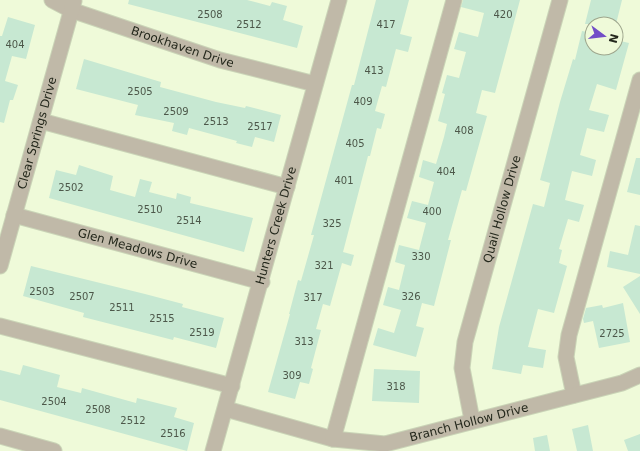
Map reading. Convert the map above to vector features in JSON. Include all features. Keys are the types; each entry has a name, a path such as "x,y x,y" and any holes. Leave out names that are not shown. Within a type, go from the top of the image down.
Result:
{"street":[{"name":"Brookhaven Drive","path":"52,0 73,5 220,60 315,84"},
{"name":"Hunters Creek Drive","path":"213,451 262,282 339,0"},
{"path":"333,439 454,0"},
{"name":"Quail Hollow Drive","path":"472,420 462,368 465,342 560,0"},
{"name":"Clear Springs Drive","path":"0,266 73,5"},
{"path":"574,395 566,357 569,335 640,80"},
{"path":"40,121 287,187"},
{"name":"Glen Meadows Drive","path":"14,215 262,282"},
{"path":"0,326 232,386"},
{"name":"Branch Hollow Drive","path":"226,409 333,439 385,444 472,420 622,383 640,375"},
{"path":"0,436 54,451"}],"building":[{"path":"129,0 247,0 270,6 272,2 287,6 283,20 303,26 297,48 128,4"},
{"path":"376,0 409,0 400,34 412,37 408,52 396,49 386,87 382,86 375,111 385,114 381,129 377,128 370,156 368,156 343,252 354,255 351,266 342,263 330,306 323,304 316,329 321,330 311,368 313,369 309,384 300,382 295,399 268,392 298,280 301,281 314,235 311,235 352,85 354,85"},
{"path":"463,0 520,0 495,93 482,90 476,113 487,116 466,191 462,190 448,240 451,240 434,306 422,303 416,326 424,328 416,357 373,345 378,328 394,333 401,310 383,305 388,287 399,290 405,265 395,262 399,245 419,250 426,223 407,218 412,201 428,205 434,182 419,177 423,160 436,164 444,137 447,124 438,121 445,94 442,93 447,75 459,78 466,52 454,49 459,32 478,37 484,13 461,7"},
{"path":"591,0 622,0 618,16 587,16"},
{"path":"8,17 35,25 26,59 12,56 5,81 18,85 13,100 10,100 4,123 0,122 0,36 2,36"},
{"path":"582,31 584,31 584,56 624,56 624,42 629,43 616,90 597,84 589,110 609,115 604,132 587,128 580,155 596,160 592,176 572,171 565,200 584,205 579,222 568,219 559,249 562,250 559,263 567,266 554,313 538,309 528,347 546,350 543,368 523,365 521,374 492,369 499,327 533,204 544,207 550,183 540,180 560,102 573,59 575,60"},
{"path":"84,59 161,82 160,87 216,102 245,108 246,106 281,115 274,142 255,137 252,147 236,143 237,141 189,128 187,135 172,131 174,123 135,115 138,105 76,89"},
{"path":"636,158 640,158 640,195 627,192"},
{"path":"79,165 113,176 110,190 135,197 140,179 152,182 149,192 176,199 177,193 191,197 190,203 253,218 244,252 49,198 56,170 76,175"},
{"path":"635,225 640,226 640,274 607,267 610,251 628,255"},
{"path":"31,266 183,304 182,307 224,318 216,348 174,337 173,340 83,317 84,313 23,296"},
{"path":"640,276 640,314 623,287"},
{"path":"623,303 630,342 599,348 593,321 584,323 583,319 586,308 602,305 603,308"},
{"path":"23,365 60,375 57,387 81,393 82,388 136,403 137,398 177,408 174,417 194,423 187,451 0,400 0,370 20,375"},
{"path":"374,369 420,371 419,403 372,401"},
{"path":"588,425 593,451 577,451 572,429"},
{"path":"640,434 640,451 628,451 624,440"},
{"path":"547,435 550,451 535,451 533,438"}]}
